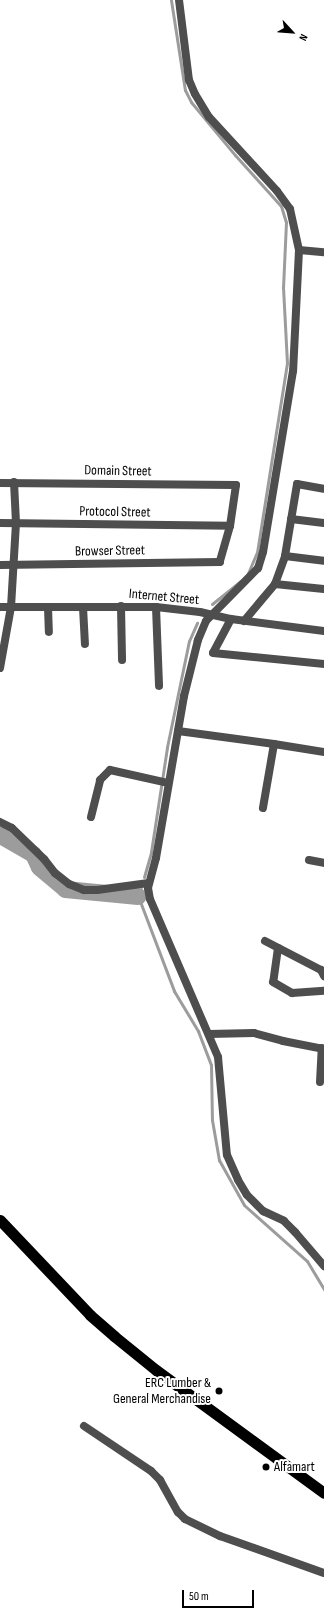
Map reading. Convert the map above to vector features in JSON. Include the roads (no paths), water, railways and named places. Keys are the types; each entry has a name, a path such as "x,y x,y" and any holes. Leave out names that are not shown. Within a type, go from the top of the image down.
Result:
{"highway":[{"path":"0,1220 110,1333 156,1370 324,1493"}],"street":[{"path":"179,0 189,80 195,94 209,117 277,191 290,210 299,250 292,371 263,552 258,568 206,621 194,652 167,783 156,858 149,883 150,899 218,1057 227,1155 238,1180 247,1195 263,1211 284,1221 324,1266"},
{"path":"299,250 324,252"},
{"path":"0,668 3,644 11,607 16,523 14,482"},
{"name":"Domain Street","path":"0,483 236,485 230,526"},
{"path":"244,621 275,584 285,556 297,484 324,489"},
{"path":"291,519 324,523"},
{"name":"Protocol Street","path":"0,523 230,526"},
{"name":"Browser Street","path":"0,565 220,562 230,526"},
{"path":"285,556 324,561"},
{"path":"275,584 324,589"},
{"path":"48,606 49,632"},
{"path":"120,606 122,660"},
{"name":"Internet Street","path":"0,607 156,607 212,615 231,620 324,631"},
{"path":"83,607 85,644"},
{"path":"156,607 159,686"},
{"path":"231,620 213,653 324,664"},
{"path":"178,731 324,752"},
{"path":"263,808 274,744"},
{"path":"91,817 100,780 110,770 167,783"},
{"path":"0,822 12,828 44,859 55,873 70,884 84,890 97,890 149,883"},
{"path":"309,860 324,863"},
{"path":"265,941 321,970 324,976"},
{"path":"278,948 273,982 292,993 324,991"},
{"path":"209,1034 254,1033 282,1041 323,1048 320,1082"},
{"path":"84,1426 151,1471 160,1480 178,1512 185,1519 220,1536 324,1573"}],"waterway":[{"path":"171,0 185,90 191,102 235,155 281,206 286,222 283,287 287,363 257,552 247,575"},
{"path":"212,604 240,581"},
{"path":"144,877 151,852 167,747 189,641 197,623"},
{"path":"0,835 33,854 39,867 65,889 138,896"},
{"path":"141,889 138,896 174,991 198,1031 211,1065 212,1120 219,1160 244,1205 307,1261 324,1289"}],"place":[{"name":"ERC Lumber & General Merchandise","path":"219,1391"},
{"name":"Alfamart","path":"266,1467"}]}
